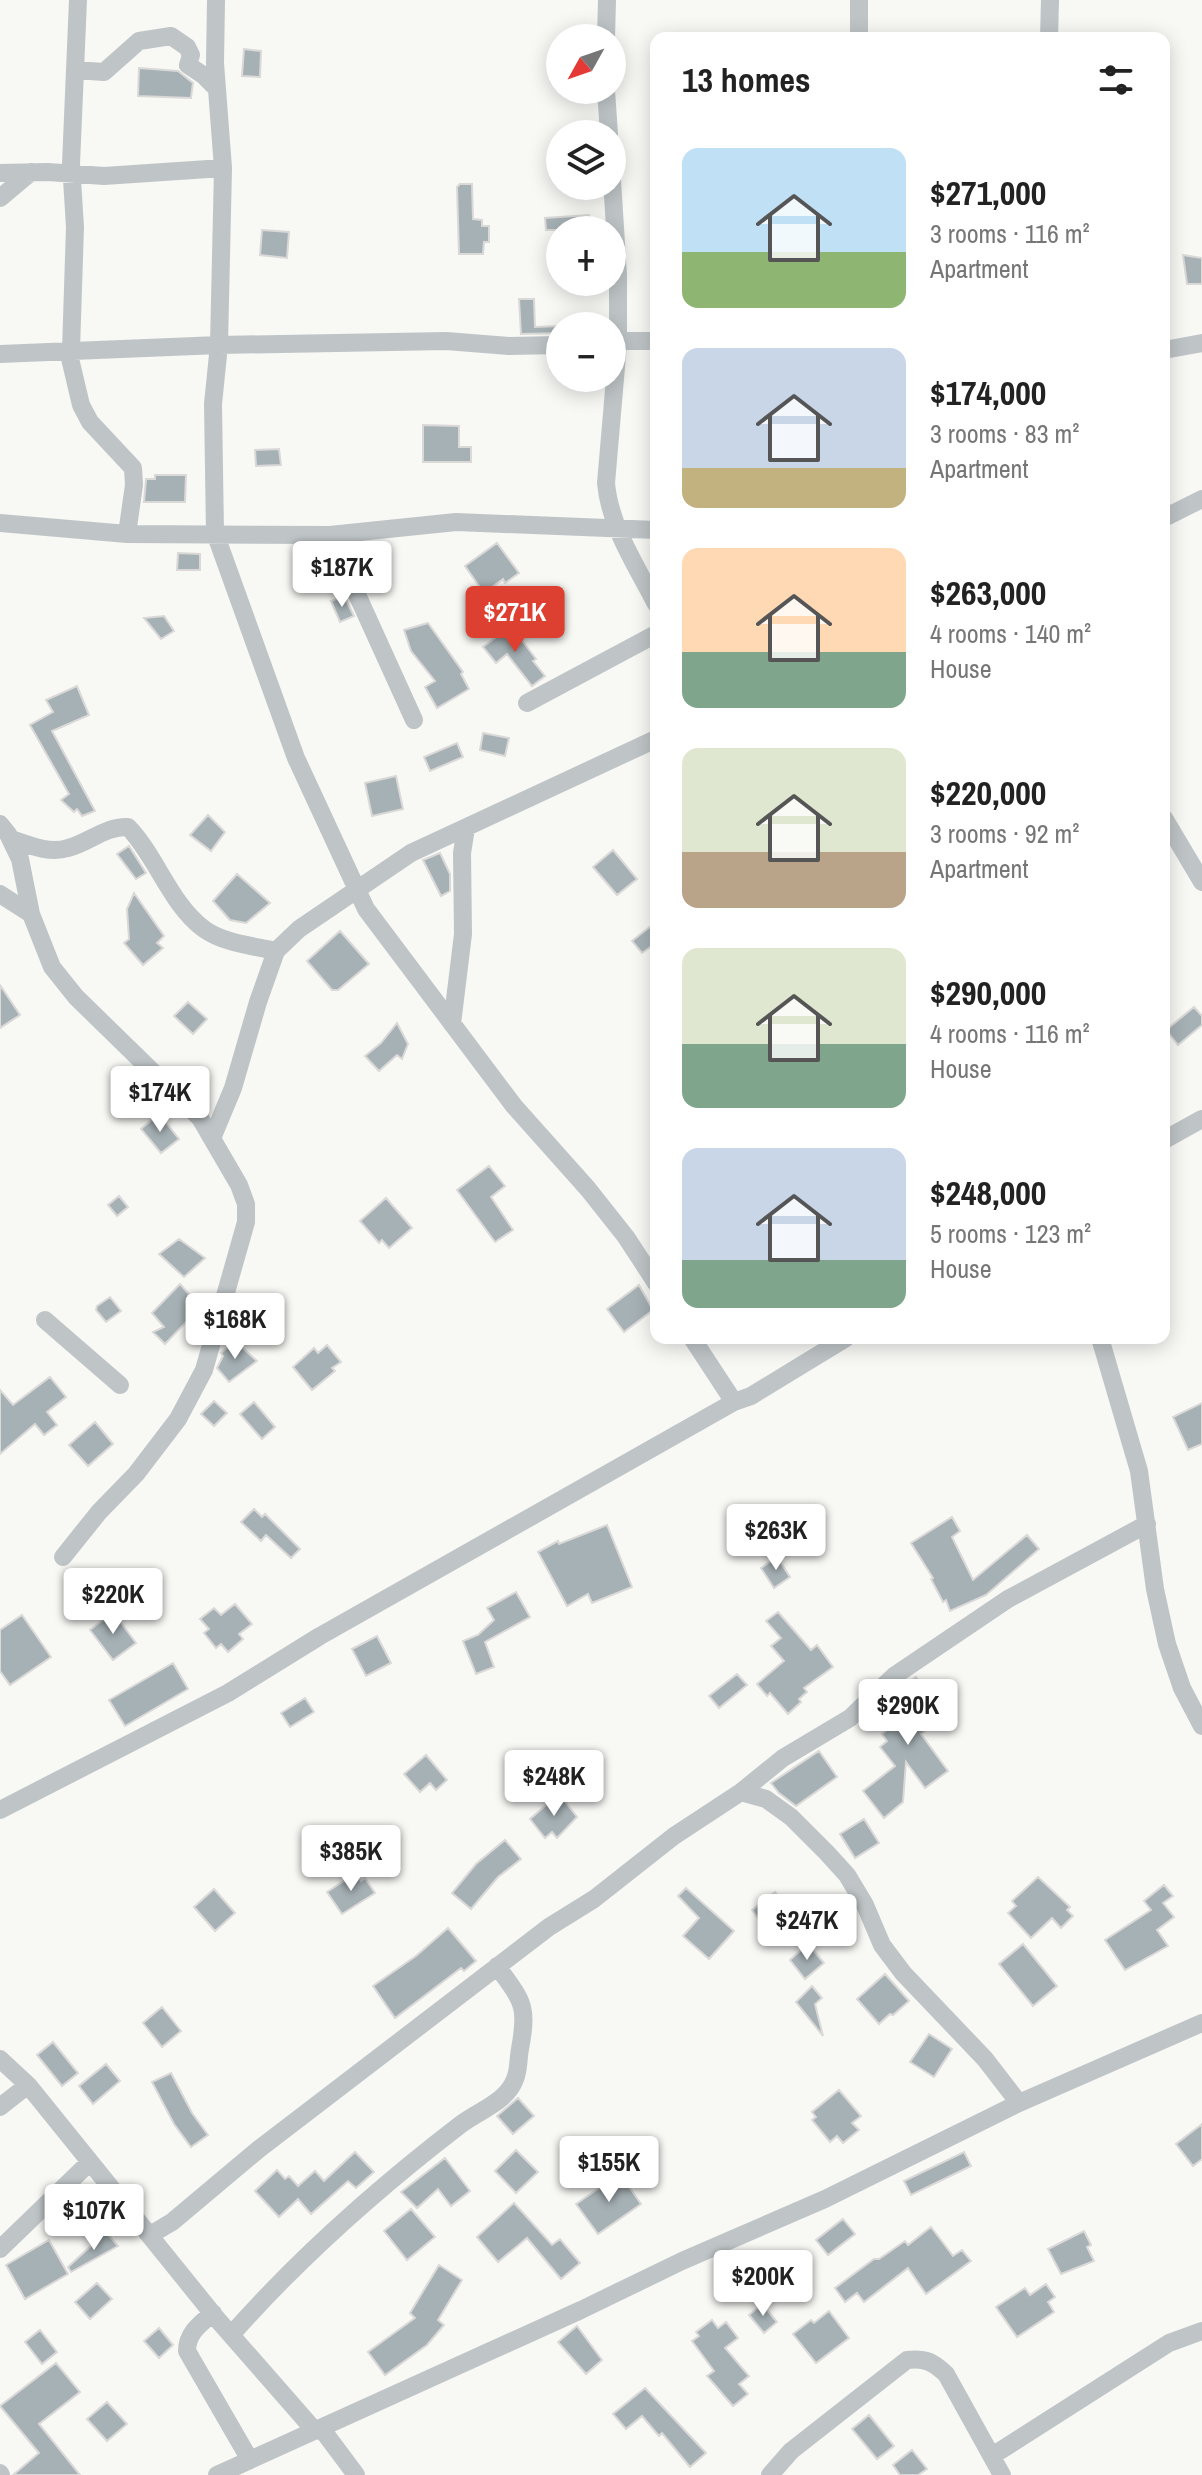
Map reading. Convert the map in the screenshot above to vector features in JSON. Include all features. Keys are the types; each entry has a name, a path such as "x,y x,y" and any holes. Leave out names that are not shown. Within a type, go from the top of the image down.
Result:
{"street":[{"path":"78,0 72,175 75,241 70,350 81,405 90,422 133,468 134,485 127,534"},
{"path":"216,0 216,88 223,168 219,345 212,449 215,533 296,758 366,909 514,1106 588,1189 650,1274"},
{"path":"606,24 607,0"},
{"path":"859,0 859,32"},
{"path":"1049,32 1050,0"},
{"path":"75,70 104,72 139,41 171,36 187,47 191,55 188,65 216,88"},
{"path":"0,173 149,174 223,168"},
{"path":"0,198 31,172"},
{"path":"613,200 617,312"},
{"path":"0,354 219,345 446,341 546,345"},
{"path":"626,342 650,341"},
{"path":"1170,349 1202,343"},
{"path":"612,392 606,483 608,505 650,592"},
{"path":"1170,515 1202,499"},
{"path":"0,523 127,534 330,535 456,522 650,530"},
{"path":"330,535 414,720"},
{"path":"527,703 650,637"},
{"path":"213,1136 233,1088 276,951 299,929 411,853 650,742"},
{"path":"5,832 50,850 68,848 117,826 128,827 141,841 177,900 204,930 228,940 276,951"},
{"path":"452,1024 463,934 462,853 466,828"},
{"path":"1170,828 1202,882"},
{"path":"5,832 20,859 31,914 52,967 76,997 200,1118 213,1136 246,1204 246,1222 204,1370 178,1419 117,1497 99,1512 63,1557"},
{"path":"0,894 31,914"},
{"path":"1170,1137 1202,1119"},
{"path":"45,1320 120,1385"},
{"path":"696,1344 734,1402"},
{"path":"0,1810 228,1693 320,1636 734,1402 751,1396 836,1344"},
{"path":"1102,1344 1139,1471 1155,1589 1167,1644 1182,1688 1202,1726"},
{"path":"150,2235 172,2222 259,2149 549,1927 594,1899 674,1836 741,1792 783,1758 850,1718 894,1676 1008,1599 1147,1524"},
{"path":"741,1792 766,1799 791,1817 827,1853 865,1905 882,1945 903,1973 985,2059 1019,2103"},
{"path":"231,2335 269,2292 374,2194 462,2123 507,2095 516,2078 525,2023 524,2007 497,1966"},
{"path":"217,2475 682,2261 825,2199 1019,2103 1202,2023"},
{"path":"0,2059 28,2085 231,2335 356,2475"},
{"path":"0,2107 28,2085"},
{"path":"0,2249 90,2162"},
{"path":"213,2313 192,2333 187,2342 187,2351 250,2460"},
{"path":"992,2456 1169,2343 1202,2331"},
{"path":"774,2474 791,2451 907,2360 920,2358 932,2361 946,2374 1002,2475"}],"building":[{"path":"244,49 261,51 260,77 242,76"},
{"path":"139,68 178,71 193,83 191,98 138,96"},
{"path":"472,184 473,219 482,220 482,226 489,226 489,242 484,242 483,254 459,254 457,187"},
{"path":"262,230 289,232 287,258 260,255"},
{"path":"1183,255 1202,258 1202,284 1187,284"},
{"path":"519,299 534,299 535,327 546,327 546,333 521,334"},
{"path":"423,425 459,426 459,447 471,447 471,462 423,462"},
{"path":"279,449 281,465 256,466 255,450"},
{"path":"155,475 186,475 185,502 144,502 146,479 155,479"},
{"path":"497,543 519,573 505,583 503,579 484,593 465,566"},
{"path":"178,553 200,554 200,570 177,570"},
{"path":"344,596 354,616 340,622 331,601"},
{"path":"164,616 174,631 161,639 144,618"},
{"path":"428,623 463,672 461,674 469,689 437,708 425,687 435,681 411,651 404,630"},
{"path":"511,626 545,676 532,686 507,654 496,663 483,647"},
{"path":"77,686 89,715 52,731 95,811 82,816 77,809 74,812 61,800 69,794 30,725 53,712 46,700"},
{"path":"483,733 509,738 505,756 480,750"},
{"path":"457,743 463,757 430,771 424,757"},
{"path":"396,776 403,809 372,816 365,783"},
{"path":"208,815 225,832 211,851 190,835"},
{"path":"129,846 146,873 136,879 117,854"},
{"path":"613,850 637,879 617,895 593,867"},
{"path":"440,853 450,874 450,891 441,896 423,860"},
{"path":"237,874 270,903 246,923 230,920 213,901"},
{"path":"134,893 164,936 157,943 163,948 143,965 124,943 129,939 127,909"},
{"path":"650,927 650,947 642,953 632,941"},
{"path":"340,931 369,964 338,990 332,990 307,961"},
{"path":"0,985 20,1015 0,1028"},
{"path":"188,1002 207,1019 193,1034 174,1016"},
{"path":"1194,1007 1202,1016 1202,1025 1178,1045 1170,1035 1170,1027"},
{"path":"397,1023 408,1044 402,1059 397,1055 379,1071 365,1056 381,1043"},
{"path":"159,1114 179,1139 161,1153 141,1129"},
{"path":"489,1166 505,1186 491,1197 513,1230 495,1242 457,1190"},
{"path":"119,1196 128,1207 117,1216 108,1205"},
{"path":"386,1198 412,1228 389,1248 382,1240 379,1243 360,1221"},
{"path":"179,1239 205,1258 184,1277 159,1254"},
{"path":"180,1284 204,1311 189,1324 187,1321 165,1344 153,1332 164,1327 152,1313"},
{"path":"639,1285 650,1305 650,1312 624,1332 607,1309"},
{"path":"110,1297 121,1311 106,1322 96,1310"},
{"path":"235,1341 257,1361 229,1382 217,1368 223,1356 221,1353"},
{"path":"327,1345 341,1362 312,1390 293,1367 314,1348 318,1353"},
{"path":"50,1377 66,1397 47,1412 57,1425 44,1435 35,1424 0,1454 0,1390 13,1405"},
{"path":"214,1401 227,1413 214,1426 201,1414"},
{"path":"254,1402 275,1427 262,1439 240,1414"},
{"path":"1202,1403 1202,1444 1188,1450 1173,1417"},
{"path":"95,1422 113,1444 88,1466 69,1445"},
{"path":"254,1509 262,1517 265,1514 300,1549 291,1558 266,1535 261,1541 241,1522"},
{"path":"952,1517 960,1531 952,1537 973,1580 1027,1535 1039,1549 986,1595 950,1611 911,1543"},
{"path":"607,1525 632,1587 592,1603 588,1594 567,1606 538,1552 558,1541 559,1544"},
{"path":"777,1557 790,1577 774,1588 761,1568"},
{"path":"516,1592 530,1617 485,1642 494,1667 476,1674 463,1641 478,1635 494,1620 487,1608"},
{"path":"235,1604 252,1624 239,1634 243,1639 228,1652 221,1644 216,1648 204,1633 209,1629 200,1619 214,1608 221,1615"},
{"path":"113,1612 136,1643 113,1660 90,1630"},
{"path":"778,1612 811,1650 817,1645 833,1667 804,1688 807,1692 799,1699 801,1702 788,1714 770,1693 767,1696 757,1684 784,1661 771,1646 781,1638 766,1621"},
{"path":"22,1615 51,1657 10,1685 0,1671 0,1630"},
{"path":"377,1636 391,1663 366,1676 352,1649"},
{"path":"173,1663 188,1689 125,1726 109,1700"},
{"path":"737,1674 747,1685 719,1708 709,1696"},
{"path":"916,1677 945,1717 921,1734 948,1771 925,1788 906,1762 903,1802 884,1818 863,1791 895,1766 880,1747 887,1741 882,1734 894,1724 886,1714 901,1703 894,1694"},
{"path":"305,1698 314,1712 290,1727 281,1713"},
{"path":"819,1751 837,1777 796,1806 771,1783"},
{"path":"426,1755 447,1780 436,1790 430,1783 420,1792 404,1774"},
{"path":"559,1794 577,1817 557,1838 552,1832 545,1838 530,1819"},
{"path":"864,1819 879,1843 855,1858 840,1834"},
{"path":"505,1840 521,1859 498,1877 471,1909 452,1893 476,1864"},
{"path":"356,1873 361,1881 365,1878 375,1893 342,1914 327,1892"},
{"path":"1038,1877 1070,1907 1067,1910 1073,1916 1061,1928 1052,1918 1031,1938 1008,1913 1016,1906 1012,1901"},
{"path":"1164,1885 1173,1896 1163,1903 1174,1917 1157,1930 1168,1946 1125,1970 1105,1940 1151,1910 1144,1901"},
{"path":"686,1888 734,1931 709,1959 683,1936 699,1918 678,1896"},
{"path":"214,1889 235,1913 215,1931 194,1907"},
{"path":"775,1892 792,1914 772,1929 766,1929 752,1910"},
{"path":"448,1928 476,1961 464,1971 461,1968 395,2018 373,1986 416,1956"},
{"path":"808,1944 824,1963 805,1979 790,1960"},
{"path":"1023,1944 1057,1986 1033,2006 999,1964"},
{"path":"885,1974 909,2001 879,2024 857,1999"},
{"path":"812,1986 822,1998 815,2004 823,2036 796,2002"},
{"path":"162,2007 181,2031 162,2047 143,2023"},
{"path":"929,2034 952,2049 934,2077 910,2062"},
{"path":"53,2042 78,2073 62,2086 37,2055"},
{"path":"106,2064 120,2081 93,2104 79,2086"},
{"path":"171,2073 192,2113 208,2135 191,2147 174,2124 152,2082"},
{"path":"839,2090 861,2116 852,2123 859,2130 843,2143 837,2136 830,2142 812,2120 816,2117 812,2112"},
{"path":"518,2098 534,2116 513,2134 497,2116"},
{"path":"1202,2124 1202,2159 1193,2166 1176,2144"},
{"path":"516,2150 538,2172 516,2193 495,2171"},
{"path":"355,2152 374,2172 356,2188 348,2181 311,2214 298,2199 279,2217 255,2191 277,2170 285,2179 289,2176 298,2186 315,2171 324,2181"},
{"path":"964,2152 971,2166 911,2195 904,2181"},
{"path":"445,2158 470,2191 451,2206 438,2189 417,2208 401,2192"},
{"path":"620,2174 641,2204 598,2234 576,2204"},
{"path":"514,2203 552,2245 560,2239 580,2263 561,2279 527,2238 498,2262 477,2237"},
{"path":"411,2209 435,2237 407,2260 384,2231"},
{"path":"843,2219 855,2234 828,2255 816,2240"},
{"path":"931,2227 953,2256 962,2250 971,2261 926,2294 908,2268 864,2302 857,2293 845,2302 835,2288 874,2259 879,2259 905,2241 908,2245"},
{"path":"1084,2231 1094,2261 1061,2274 1048,2249"},
{"path":"106,2232 118,2246 71,2272 68,2267"},
{"path":"49,2240 68,2274 25,2299 6,2265"},
{"path":"439,2265 462,2280 438,2320 444,2325 427,2345 385,2375 368,2352 415,2318 410,2313"},
{"path":"97,2283 112,2299 90,2319 75,2302"},
{"path":"1046,2284 1055,2297 1048,2302 1054,2312 1017,2337 996,2307 1025,2288 1030,2295"},
{"path":"762,2304 777,2322 764,2333 749,2315"},
{"path":"829,2311 849,2338 816,2363 793,2334"},
{"path":"712,2320 718,2328 726,2322 738,2338 725,2348 749,2376 739,2384 748,2394 733,2406 707,2376 714,2371 692,2341 699,2336 696,2332"},
{"path":"577,2326 602,2360 586,2374 558,2342"},
{"path":"159,2328 173,2345 159,2358 144,2341"},
{"path":"40,2330 57,2352 42,2364 25,2342"},
{"path":"56,2363 80,2392 39,2424 80,2475 13,2475 39,2453 0,2406"},
{"path":"645,2388 706,2453 690,2467 662,2433 659,2436 642,2416 626,2429 613,2414"},
{"path":"107,2402 127,2424 107,2441 87,2419"},
{"path":"869,2415 894,2446 877,2459 852,2429"},
{"path":"912,2450 927,2469 918,2475 900,2475 893,2465"}]}
